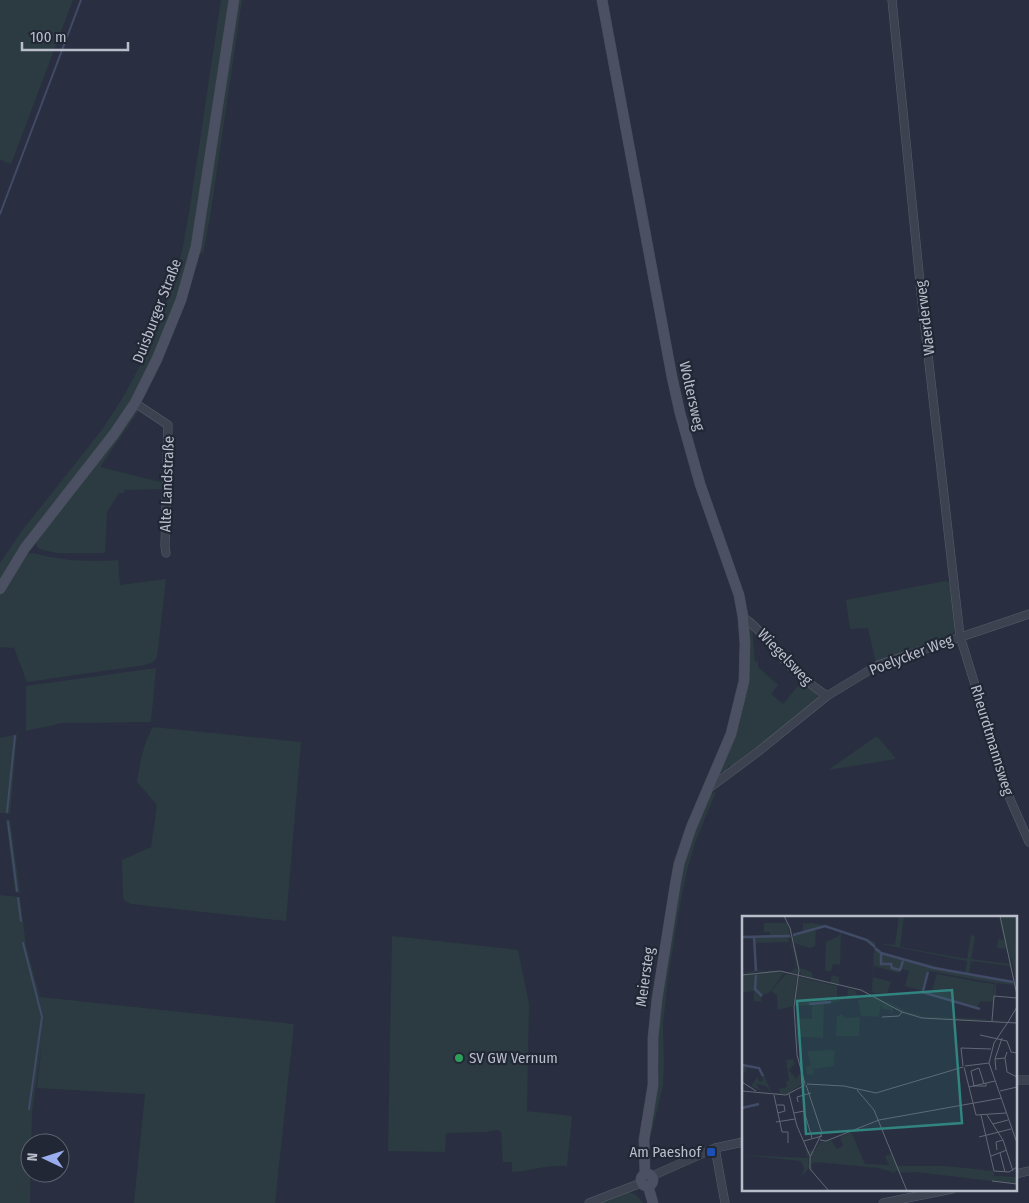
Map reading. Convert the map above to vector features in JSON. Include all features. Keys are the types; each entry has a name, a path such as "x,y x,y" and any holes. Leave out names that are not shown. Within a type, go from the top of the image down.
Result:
{"street":[{"name":"Duisburger Straße","path":"0,589 25,548 95,459 135,403 157,359 180,300 196,248 234,0"},
{"name":"Woltersweg","path":"602,0 680,413 700,484 739,595 743,617 745,644 744,681 731,734 708,789"},
{"name":"Waerderweg","path":"892,0 921,293 960,636"},
{"name":"Alte Landstraße","path":"135,403 168,425 166,553"},
{"name":"Poelycker Weg","path":"708,789 759,752 827,696 878,665 1029,614"},
{"name":"Wiegelsweg","path":"743,617 753,624 802,678 827,696"},
{"name":"Rheurdtmannsweg","path":"960,636 1010,799 1029,842"},
{"name":"Meiersteg","path":"653,1203 646,1180 644,1140 654,1078 655,1021 670,910 680,864 691,828 708,789"},
{"path":"1016,1080 1029,1080"},
{"path":"589,1203 646,1180 715,1148 742,1142"},
{"path":"715,1148 725,1203"},
{"path":"1016,1174 1029,1171"},
{"path":"883,1203 947,1190"}],"shaded area":[{"path":"0,0 73,0 11,164 0,160"},
{"path":"221,0 231,0 191,254 179,293 150,364 129,406 0,581 0,563 21,532 101,431 122,399 142,362 159,322 182,252"},
{"path":"238,0 242,0 203,254 199,253"},
{"path":"135,410 139,410 100,467 164,483 164,489 124,490 124,493 119,493 107,512 105,553 56,553 37,548 36,540"},
{"path":"34,553 76,560 118,560 120,585 166,579 157,657 153,662 145,665 27,682 14,648 0,647 0,595 25,555"},
{"path":"946,581 951,585 956,629 951,636 876,663 868,628 850,629 846,600"},
{"path":"752,627 755,662 758,661 758,667 778,685 771,694 783,704 802,681 816,691 818,700 731,768 729,765 724,775 719,769 731,743 747,629"},
{"path":"156,668 151,722 62,723 26,731 26,686"},
{"path":"153,727 301,742 286,921 131,904 125,901 123,897 122,860 151,847 157,805 137,782 142,754"},
{"path":"17,734 10,814 0,813 0,738"},
{"path":"877,736 896,759 828,770"},
{"path":"716,792 696,840 681,899 668,977 663,1025 663,1085 651,1132 648,1130 657,1090 659,1067 656,1038 659,1003 683,864 709,794"},
{"path":"6,819 10,820 20,893 15,892"},
{"path":"0,895 20,897 26,946 40,997 294,1024 275,1203 134,1203 145,1094 37,1088 42,1042 32,1112 32,1133 20,1133 20,1183 30,1183 30,1203 0,1203"},
{"name":"SV GW Vernum","path":"392,936 518,950 529,1004 527,1111 572,1116 567,1166 512,1172 512,1162 503,1162 501,1132 498,1130 446,1133 445,1152 388,1151"},
{"path":"629,1192 636,1195 643,1203 599,1203"}],"waterway":[{"path":"0,214 81,0"},
{"path":"7,812 15,736"},
{"path":"8,822 17,891"},
{"path":"18,898 21,921"},
{"path":"23,943 42,1017 29,1109"}],"place":[{"name":"SV GW Vernum","path":"459,1058"},
{"name":"Am Paeshof","path":"711,1152"}]}
